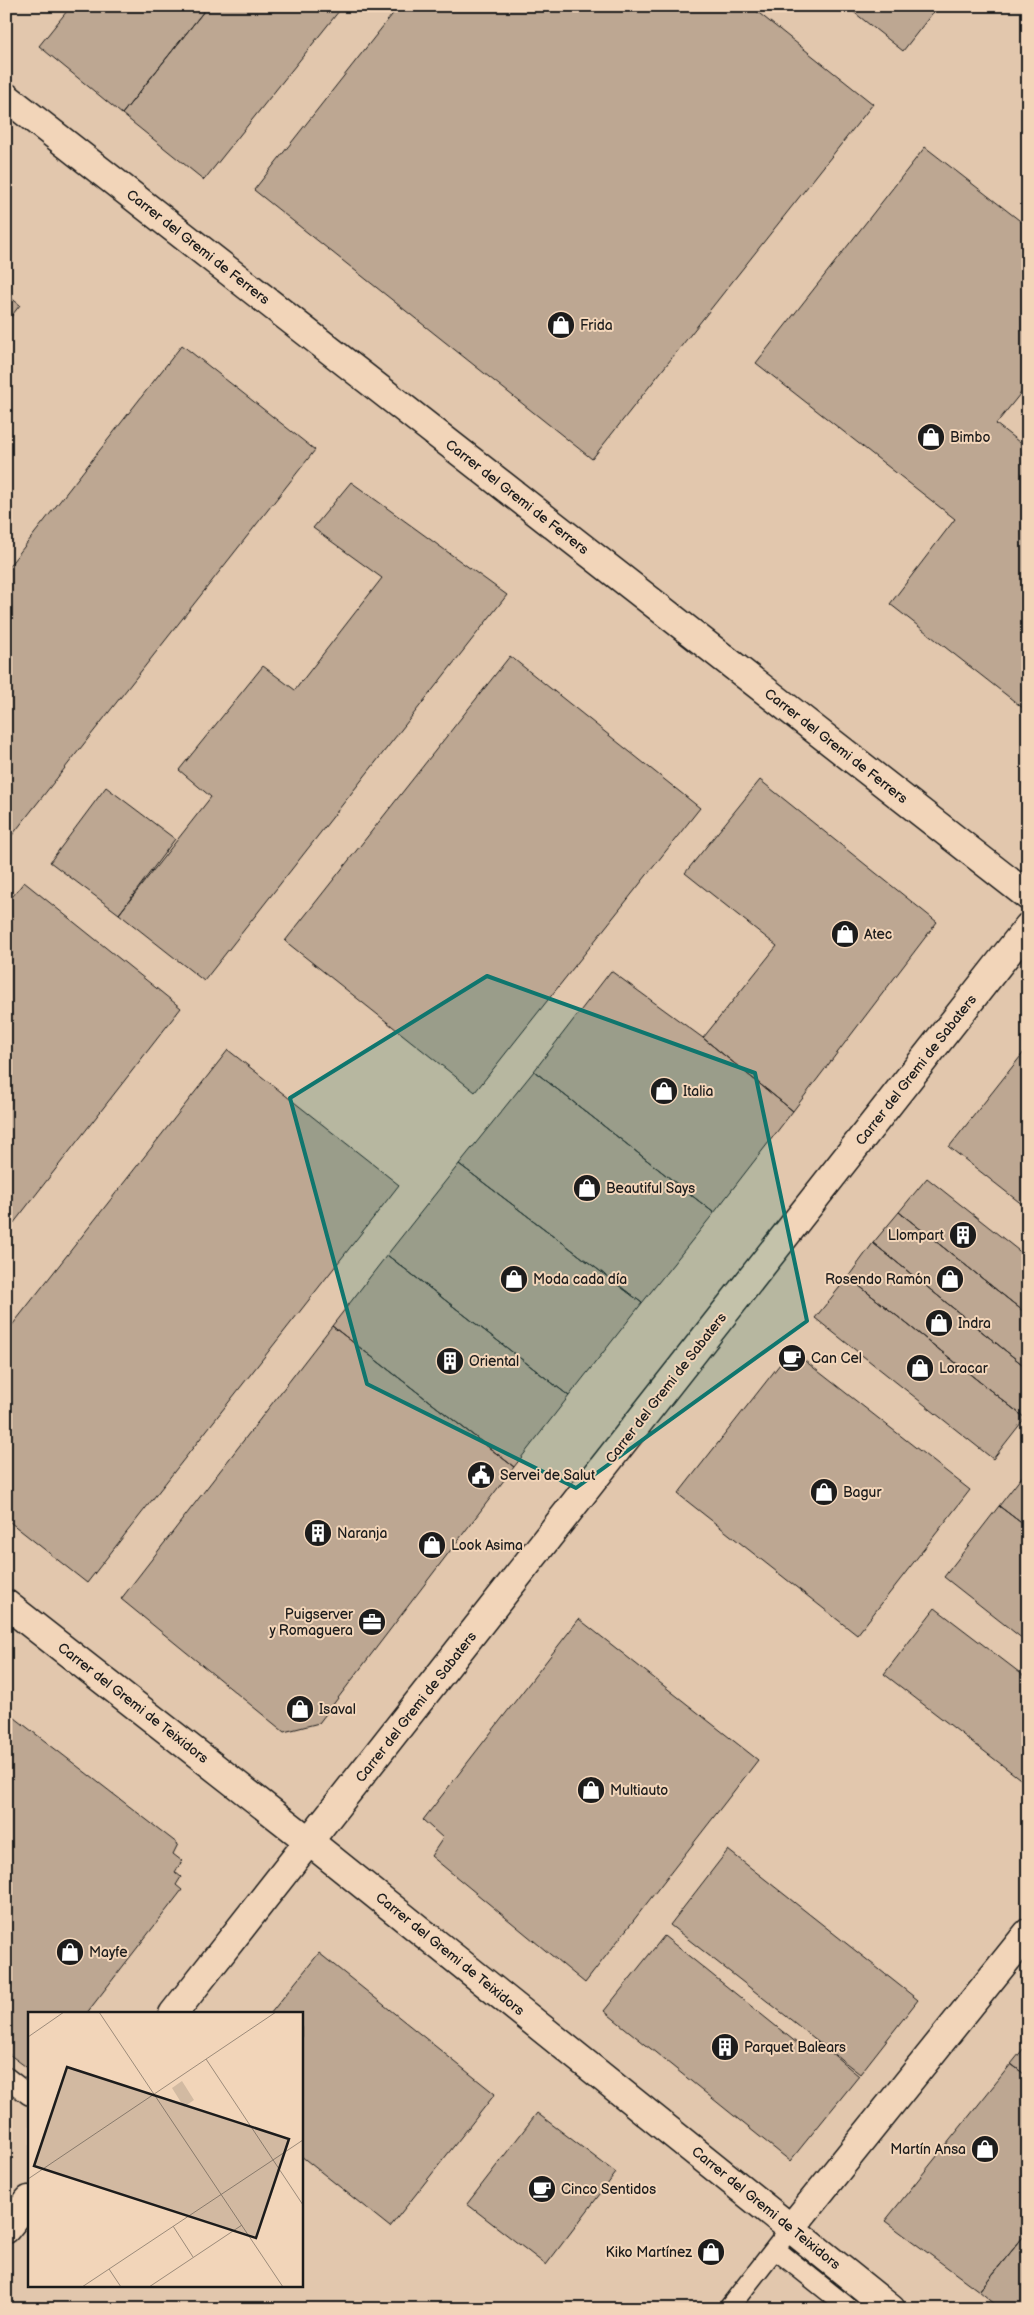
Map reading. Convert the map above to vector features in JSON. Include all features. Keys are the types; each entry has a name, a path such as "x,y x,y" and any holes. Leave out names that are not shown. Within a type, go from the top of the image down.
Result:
{"street":[{"name":"Carrer del Gremi de Ferrers","path":"6,97 1028,896"},
{"name":"Carrer del Gremi de Sabaters","path":"175,2012 1028,927"},
{"name":"Carrer del Gremi de Teixidors","path":"6,1604 310,1842 783,2239 891,2309"},
{"path":"783,2239 1028,1933"},
{"path":"6,2229 28,2201"}],"lane":[{"path":"6,2077 28,2094"},
{"path":"728,2309 783,2239 850,2309"}],"highlighted area":[{"path":"487,976 755,1073 807,1321 576,1488 367,1384 290,1098"}],"shaded area":[{"path":"6,6 1028,6 1028,2309 6,2309"}],"building":[{"path":"71,6 208,6 122,114 39,46"},
{"path":"208,6 343,6 204,180 122,114"},
{"name":"Frida","path":"399,6 750,6 873,104 592,459 254,190"},
{"path":"846,6 938,6 903,51"},
{"name":"Bimbo","path":"925,147 1028,227 1028,384 996,424 1028,449 1028,712 890,604 955,519 756,363"},
{"path":"6,294 20,305 6,323"},
{"path":"182,345 315,450 6,843 6,570"},
{"path":"351,482 507,595 204,981 119,914 211,797 179,770 263,666 295,690 382,578 313,528"},
{"path":"510,656 700,808 475,1092 285,941"},
{"name":"Atec","path":"760,780 937,922 793,1111 703,1038 777,946 685,873"},
{"path":"106,787 175,839 119,914 50,862"},
{"path":"24,882 181,1008 6,1233 6,905"},
{"name":"Italia","path":"611,971 703,1038 793,1111 714,1213 534,1071"},
{"path":"1028,1047 1028,1209 949,1147"},
{"path":"228,1050 399,1185 87,1583 6,1519 6,1333"},
{"name":"Beautiful Says","path":"534,1071 714,1213 642,1303 459,1164"},
{"name":"Moda cada día","path":"459,1164 642,1303 569,1396 387,1255"},
{"name":"Llompart","path":"927,1178 1028,1258 1028,1315 899,1212"},
{"name":"Rosendo Ramón","path":"899,1212 1028,1315 1028,1369 873,1243"},
{"name":"Indra","path":"873,1243 1028,1369 1028,1414 1025,1418 848,1277"},
{"name":"Oriental","path":"387,1255 569,1396 514,1467 332,1326"},
{"name":"Loracar","path":"848,1277 1025,1418 993,1459 815,1318"},
{"name":"Naranja","path":"332,1326 514,1467 319,1723 284,1732 121,1599"},
{"name":"Bagur","path":"791,1350 970,1490 857,1635 678,1494"},
{"path":"1028,1469 1028,1528 999,1506"},
{"path":"999,1506 1028,1528 1028,1643 944,1577"},
{"path":"935,1608 1028,1679 1028,1785 884,1674"},
{"name":"Multiauto","path":"579,1619 758,1760 585,1983 431,1856 443,1838 423,1820"},
{"name":"Mayfe","path":"6,1711 178,1844 173,1854 182,1861 175,1872 181,1877 176,1885 182,1890 88,2012 28,2012 28,2068 6,2052"},
{"path":"728,1850 918,2000 860,2074 670,1925"},
{"name":"Parquet Balears","path":"664,1936 808,2052 817,2041 859,2076 790,2161 604,2011"},
{"path":"319,1953 495,2094 390,2227 302,2157 302,2012 272,2012"},
{"path":"1028,2043 1028,2077 1011,2064"},
{"name":"Martín Ansa","path":"1011,2064 1028,2077 1028,2231 979,2291 885,2221"},
{"name":"Cinco Sentidos","path":"537,2113 616,2173 546,2265 467,2204"},
{"path":"1028,2231 1028,2309 1001,2309 979,2291"}],"place":[{"name":"Frida","path":"561,325"},
{"name":"Bimbo","path":"931,437"},
{"name":"Atec","path":"845,934"},
{"name":"Italia","path":"664,1091"},
{"name":"Beautiful Says","path":"587,1188"},
{"name":"Llompart","path":"963,1235"},
{"name":"Moda cada día","path":"514,1279"},
{"name":"Rosendo Ramón","path":"950,1279"},
{"name":"Indra","path":"939,1323"},
{"name":"Can Cel","path":"792,1358"},
{"name":"Oriental","path":"450,1361"},
{"name":"Loracar","path":"920,1368"},
{"name":"Servei de Salut","path":"481,1475"},
{"name":"Bagur","path":"824,1492"},
{"name":"Naranja","path":"318,1533"},
{"name":"Look Asima","path":"432,1545"},
{"name":"Puigserver y Romaguera","path":"372,1622"},
{"name":"Isaval","path":"300,1709"},
{"name":"Multiauto","path":"591,1790"},
{"name":"Mayfe","path":"70,1952"},
{"name":"Parquet Balears","path":"725,2047"},
{"name":"Martín Ansa","path":"985,2149"},
{"name":"Cinco Sentidos","path":"542,2189"},
{"name":"Kiko Martínez","path":"711,2252"}]}
